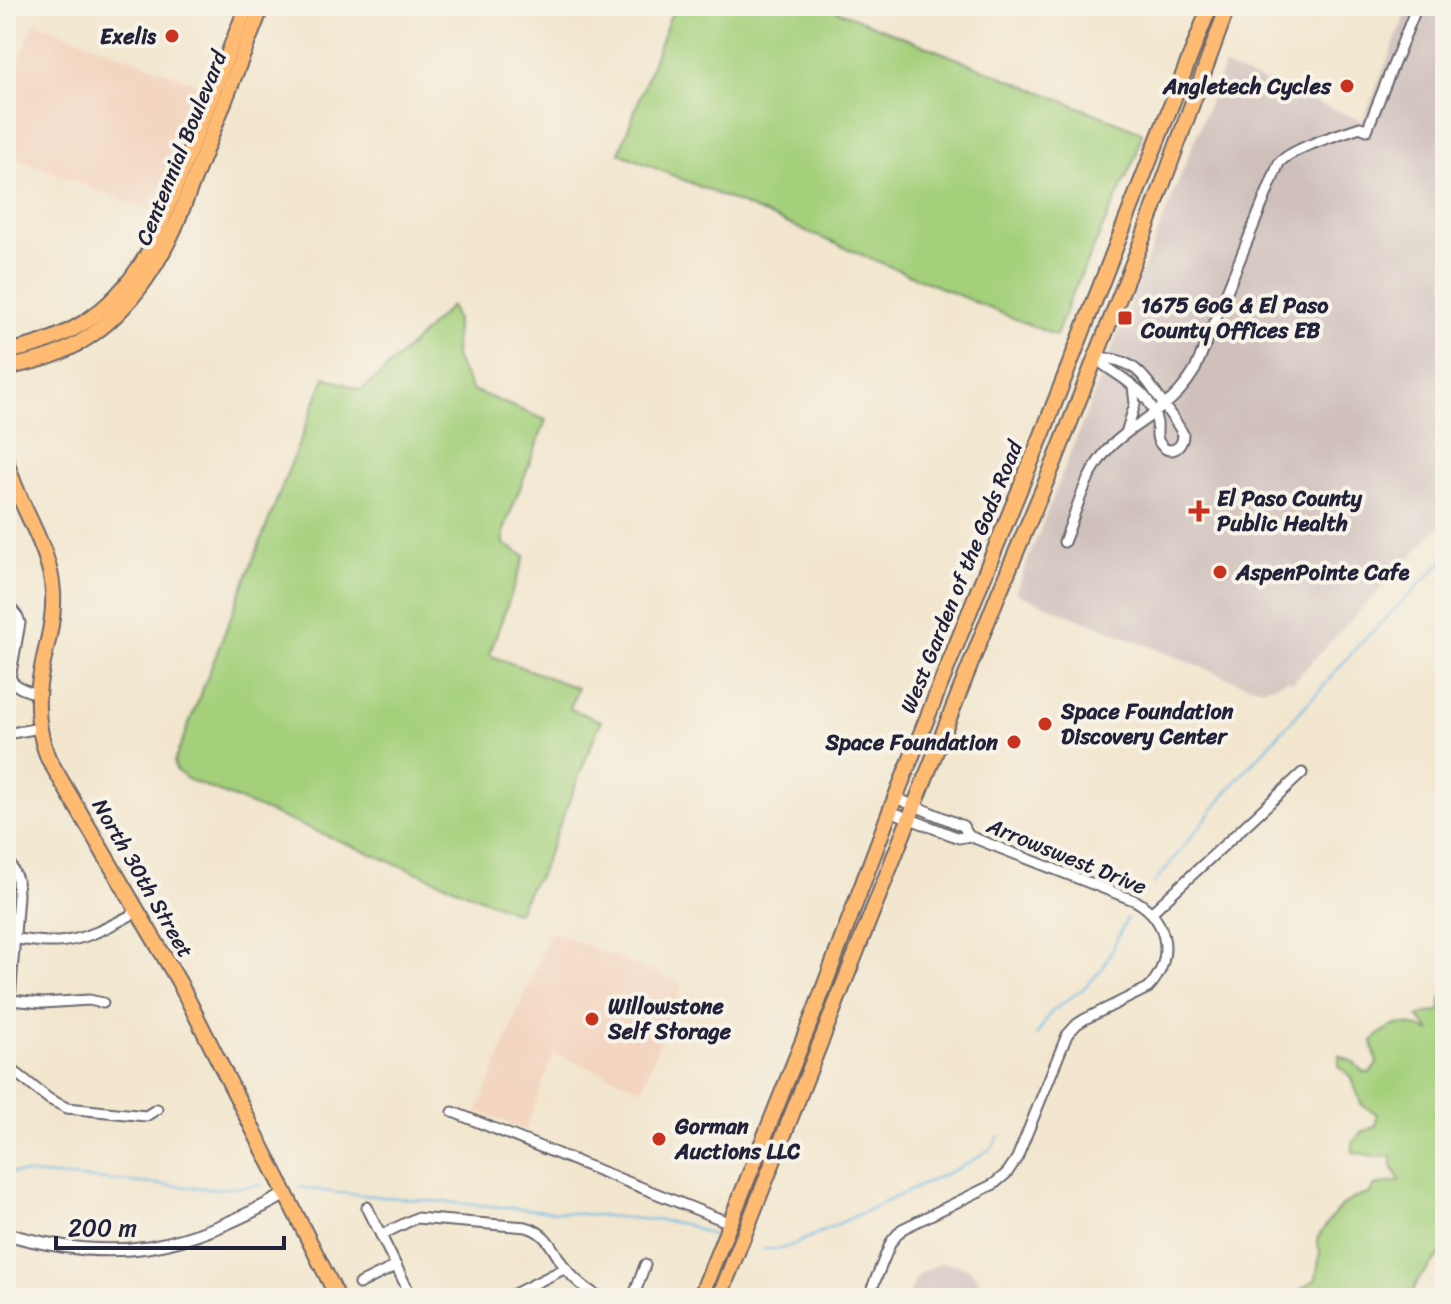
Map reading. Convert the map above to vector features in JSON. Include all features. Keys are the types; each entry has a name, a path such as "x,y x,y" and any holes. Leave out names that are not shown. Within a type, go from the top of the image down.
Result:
{"main road":[{"name":"Centennial Boulevard","path":"6,352 33,347 63,336 91,320 114,299 143,263 247,6"},
{"name":"Centennial Boulevard","path":"6,368 52,355 103,327 122,310 151,273 176,225 262,6"},
{"name":"West Garden of the Gods Road","path":"700,1298 1210,6"},
{"path":"1204,67 1199,51 1216,6"},
{"name":"West Garden of the Gods Road","path":"719,1298 1095,358 1228,6"},
{"name":"North 30th Street","path":"6,459 9,481 44,554 52,581 53,619 38,694 40,728 48,758 179,982 338,1298"}],"street":[{"path":"1064,542 1090,475 1109,447 1164,406 1182,389 1199,363 1279,163 1294,152 1341,134 1360,127 1367,130 1417,6"},
{"path":"1113,357 1148,380 1183,434 1184,439 1179,447 1165,450 1157,439 1157,422 1142,392 1095,358 1113,357"},
{"path":"1126,433 1135,404 1133,386"},
{"path":"6,602 20,623 10,678 20,689 38,694"},
{"path":"6,734 40,728"},
{"path":"1152,912 1302,773"},
{"name":"Arrowswest Drive","path":"868,1298 891,1242 902,1229 994,1184 1012,1167 1071,1029 1142,992 1162,967 1165,951 1160,925 1152,912 1136,901 969,836 959,838 893,805"},
{"path":"6,855 18,887 10,938 10,1000 6,1018"},
{"path":"10,938 42,942 73,939 98,932 137,912"},
{"path":"10,1000 43,1003 89,1000 103,1003"},
{"path":"6,1065 49,1099 67,1108 146,1116 157,1109"},
{"path":"453,1112 730,1223"},
{"path":"6,1234 85,1250 153,1247 226,1225 286,1194"},
{"path":"367,1207 412,1298"},
{"path":"381,1235 416,1218 526,1227 548,1239 566,1268 585,1289 602,1298"},
{"path":"633,1298 645,1265"},
{"path":"359,1284 396,1266"},
{"path":"506,1298 566,1268"}],"shaded area":[{"path":"1409,6 1445,6 1445,520 1293,682 1287,680 1264,688 1241,683 1015,593 1224,66 1363,121"},
{"path":"35,22 201,85 153,212 6,154 6,93"},
{"name":"Willowstone Self Storage","path":"550,931 683,984 642,1088 554,1054 525,1130 478,1111"},
{"path":"940,1263 967,1268 980,1283 985,1298 908,1298 922,1272"}],"green space":[{"path":"678,6 825,6 1142,132 1136,156 1056,336 619,153 670,17"},
{"path":"451,306 456,321 455,358 472,390 546,420 504,530 504,544 525,556 489,655 577,688 570,709 601,721 540,874 517,913 187,779 176,770 174,762 325,377 361,390"},
{"path":"1445,985 1445,1250 1419,1278 1410,1298 1296,1298 1297,1292 1316,1279 1320,1251 1318,1237 1339,1209 1351,1200 1369,1194 1375,1186 1400,1181 1392,1166 1392,1156 1353,1152 1352,1143 1361,1133 1376,1126 1377,1114 1362,1105 1350,1076 1339,1066 1339,1055 1363,1072 1370,1073 1377,1064 1372,1041 1387,1029 1406,1024 1431,1032 1418,1017 1441,1011"}],"waterway":[{"path":"1153,885 1236,781 1356,648 1445,559"},
{"path":"1036,1036 1052,1011 1084,988 1103,968 1127,918"},
{"path":"763,1249 782,1249 795,1244 967,1164 990,1149 999,1136"},
{"path":"6,1172 215,1189 262,1185"},
{"path":"299,1187 664,1221 684,1224 713,1235"}],"place":[{"name":"Exelis","path":"172,36"},
{"name":"Angletech Cycles","path":"1347,86"},
{"name":"1675 GoG & El Paso County Offices EB","path":"1125,318"},
{"name":"El Paso County Public Health","path":"1199,511"},
{"name":"AspenPointe Cafe","path":"1220,572"},
{"name":"Space Foundation Discovery Center","path":"1045,724"},
{"name":"Space Foundation","path":"1014,742"},
{"name":"Willowstone Self Storage","path":"592,1019"},
{"name":"Gorman Auctions LLC","path":"659,1139"}]}
